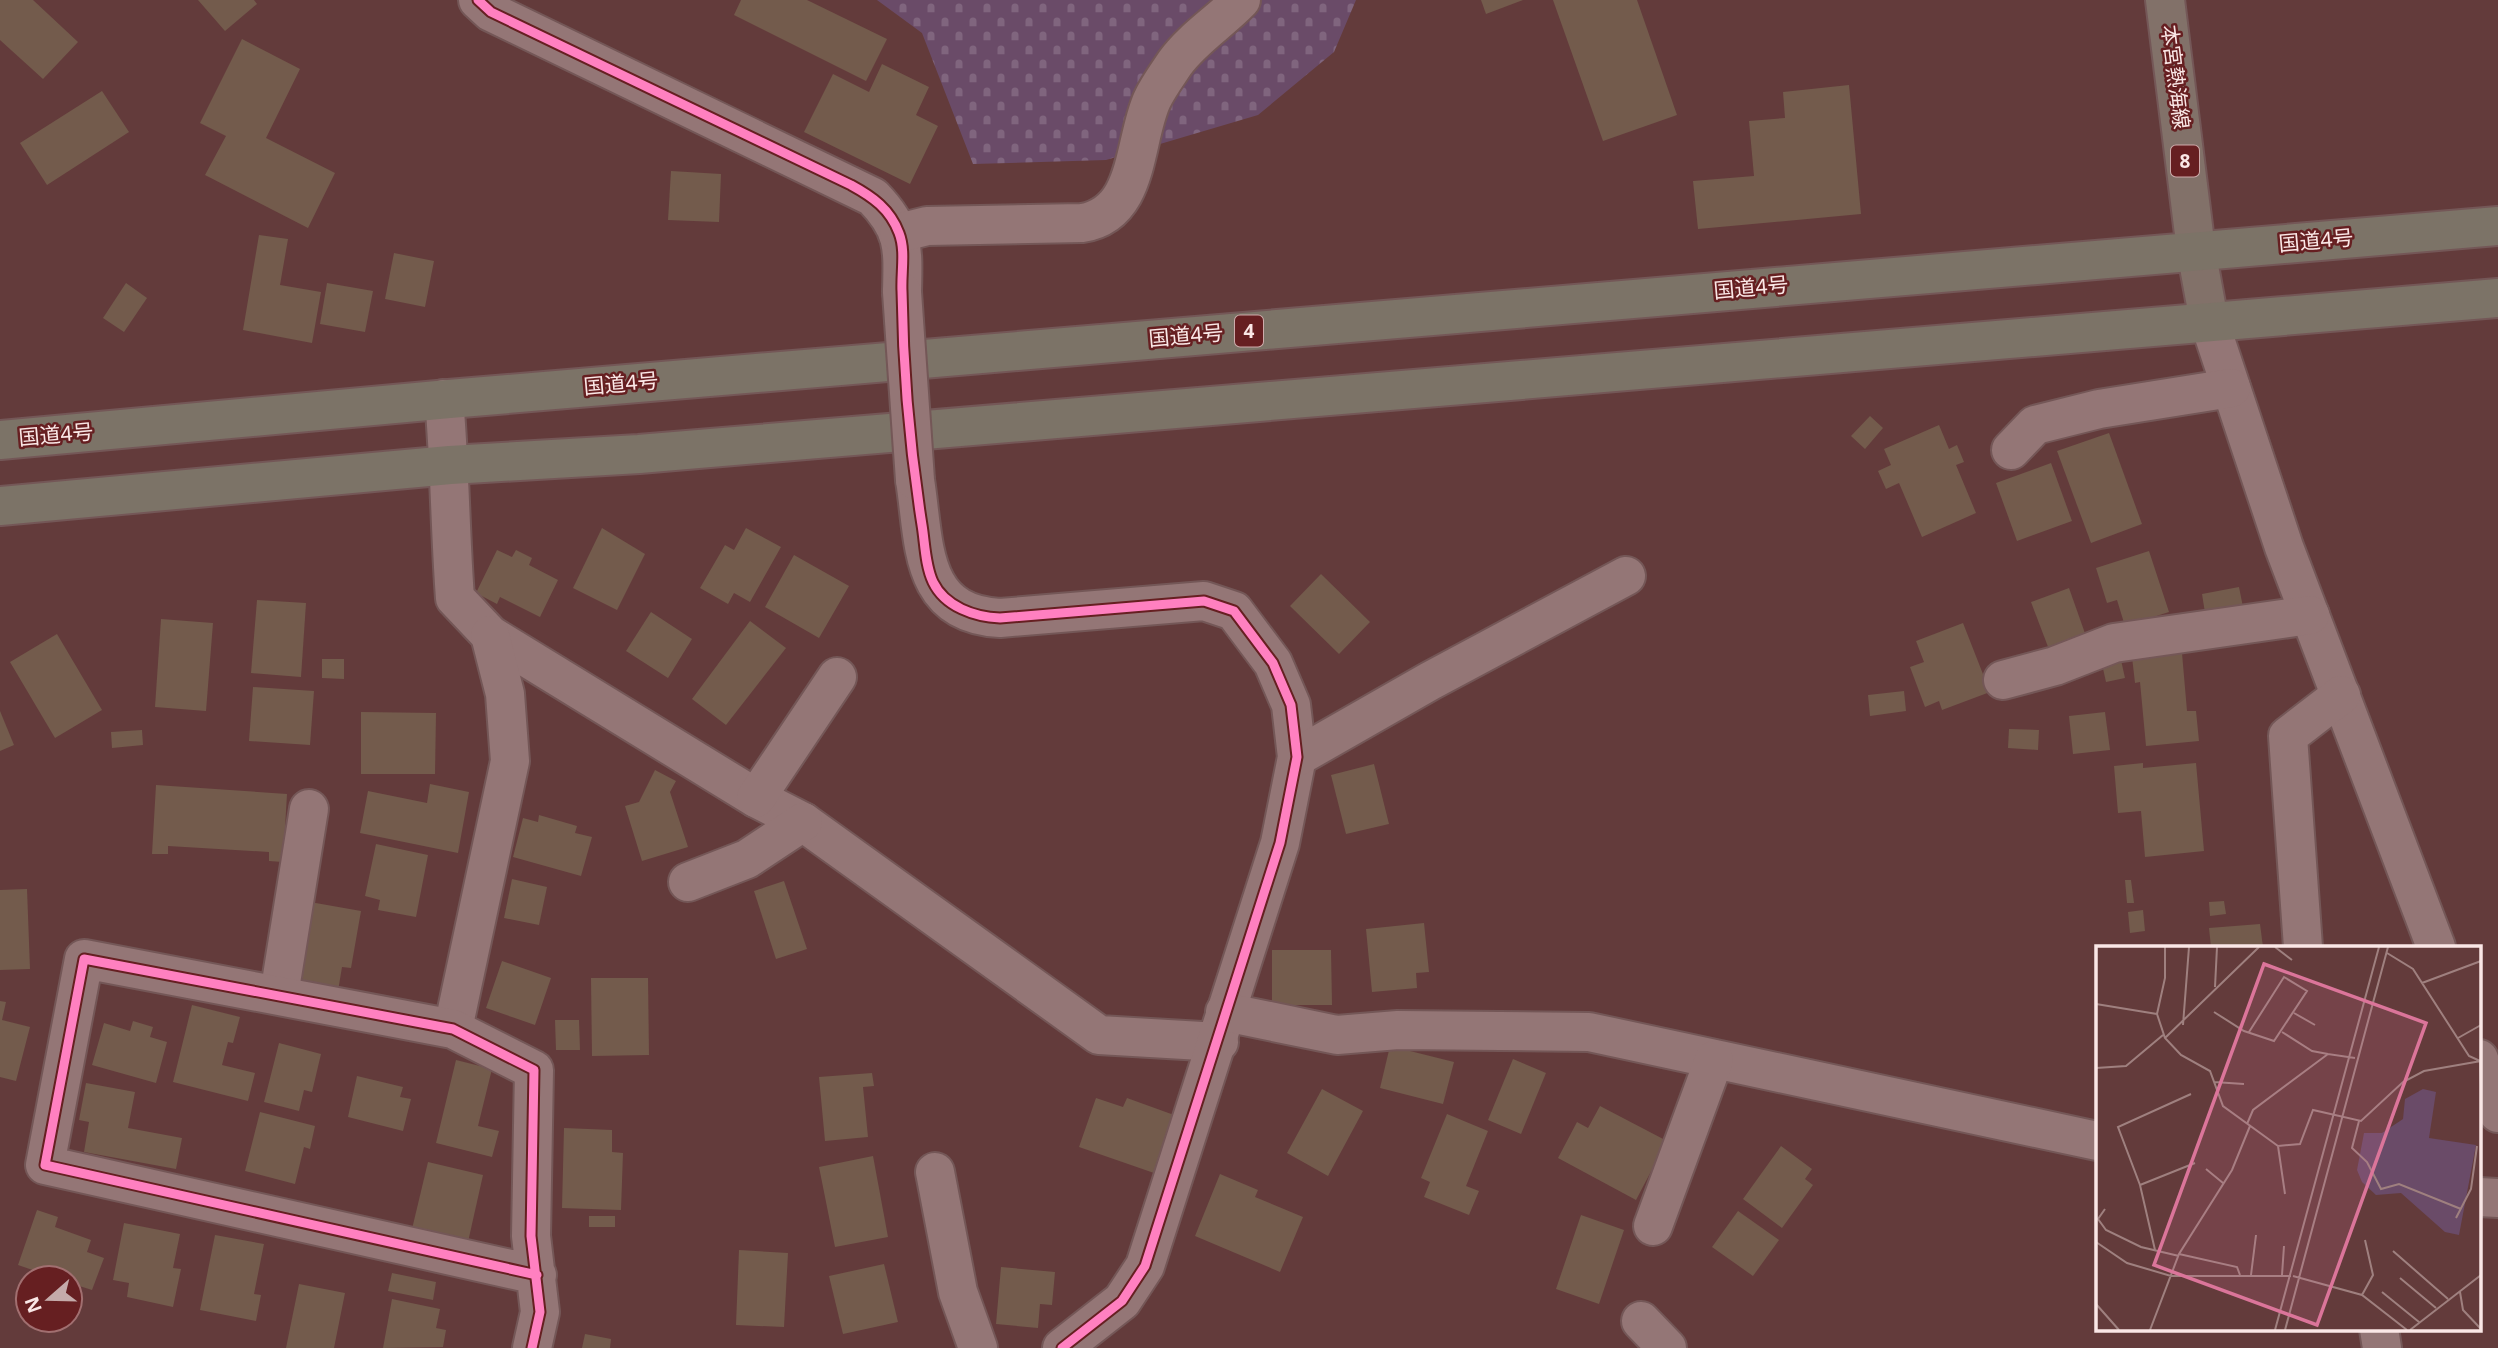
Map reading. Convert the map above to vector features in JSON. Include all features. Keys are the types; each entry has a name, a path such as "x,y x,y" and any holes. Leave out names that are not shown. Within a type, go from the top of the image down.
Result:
{"highway":[{"name":"国道4号","path":"0,440 444,399 2498,226"},
{"path":"0,506 450,465 639,454 2498,298"}],"main road":[{"name":"本宮熱海線","path":"2165,0 2196,250 2209,321"}],"street":[{"path":"478,0 491,12 873,197 891,215 903,245 902,292 915,480 933,582 953,604 985,617 1034,617 1205,601 1234,611 1251,631 1282,682 1296,727 1297,757 1280,843 1145,1266 1122,1301 1062,1348"},
{"path":"899,233 927,226 1082,223 1095,221 1113,211 1128,181 1151,101 1160,86 1177,60 1241,0"},
{"path":"2209,321 2309,615 2436,946"},
{"path":"2011,450 2035,425 2099,410 2231,387"},
{"path":"444,399 450,465 448,495 455,598 490,635 756,797 803,822 1099,1035 1222,1027 1337,1035 1398,1030 1589,1032 2096,1141"},
{"path":"1297,757 1430,681 1626,576"},
{"path":"2003,680 2055,666 2114,643 2309,615"},
{"path":"453,1030 510,761 505,694 490,635"},
{"path":"756,797 837,677"},
{"path":"2303,946 2288,736 2341,695"},
{"path":"279,995 309,809"},
{"path":"688,882 747,859 803,822"},
{"path":"532,1348 540,1312 537,1275 531,1236 534,1070 453,1030 84,959 45,1165 537,1275"},
{"path":"1653,1226 1714,1060"},
{"path":"2480,1062 2498,1113"},
{"path":"936,1172 958,1292 978,1348"},
{"path":"2480,1197 2498,1198"},
{"path":"2379,1330 2382,1348"}],"green space":[{"path":"877,0 1356,0 1334,52 1258,115 1106,160 973,164 922,33"}],"building":[{"path":"0,0 33,0 78,42 43,79 0,40"},
{"path":"198,0 254,0 257,4 225,31"},
{"path":"741,0 807,0 887,39 866,81 734,15"},
{"path":"1481,0 1523,0 1486,14"},
{"path":"1553,0 1637,0 1677,115 1603,141"},
{"path":"242,39 300,69 266,138 335,173 308,228 205,175 226,136 200,123"},
{"path":"882,64 929,87 916,115 938,126 910,184 804,132 833,74 869,92"},
{"path":"1849,85 1861,214 1698,229 1693,181 1754,176 1749,121 1785,118 1783,92"},
{"path":"102,91 129,132 47,185 20,143"},
{"path":"671,171 721,174 719,222 668,220"},
{"path":"259,235 288,239 280,285 321,292 312,343 243,330"},
{"path":"394,253 434,261 425,307 385,299"},
{"path":"126,283 147,298 124,332 103,318"},
{"path":"327,283 373,291 365,332 320,324"},
{"path":"1870,416 1883,428 1865,449 1851,436"},
{"path":"1939,425 1949,449 1957,445 1964,462 1956,465 1976,513 1922,537 1899,483 1886,489 1878,471 1891,465 1884,449"},
{"path":"2109,433 2142,524 2091,543 2057,451"},
{"path":"2051,463 2072,521 2017,541 1996,483"},
{"path":"602,528 645,554 617,610 573,588"},
{"path":"746,528 781,547 750,602 734,593 728,604 700,588 725,545 734,550"},
{"path":"497,550 512,557 516,550 532,558 529,565 558,580 540,617 500,597 497,604 476,593"},
{"path":"2149,551 2169,612 2125,626 2117,600 2107,603 2096,568"},
{"path":"794,555 849,586 819,638 765,607"},
{"path":"1321,574 1370,622 1339,654 1290,606"},
{"path":"2239,587 2244,612 2206,619 2202,594"},
{"path":"2069,588 2087,639 2050,652 2031,602"},
{"path":"257,600 306,603 301,677 251,673"},
{"path":"651,612 692,639 668,678 626,651"},
{"path":"161,619 213,623 206,711 155,707"},
{"path":"750,621 786,648 726,725 692,699"},
{"path":"1963,623 1990,692 1942,710 1939,701 1925,707 1910,667 1924,662 1916,641"},
{"path":"57,634 102,710 55,738 10,662"},
{"path":"2182,653 2187,711 2196,711 2199,741 2146,746 2140,682 2135,683 2132,657"},
{"path":"322,659 344,659 344,679 322,678"},
{"path":"2121,660 2125,678 2106,682 2102,664"},
{"path":"253,687 314,691 310,745 249,741"},
{"path":"1904,691 1906,711 1870,716 1868,695"},
{"path":"0,711 14,745 0,751"},
{"path":"361,712 436,713 435,774 361,774"},
{"path":"2105,712 2110,750 2073,754 2069,716"},
{"path":"2009,729 2039,730 2038,750 2008,748"},
{"path":"142,730 143,745 112,748 111,732"},
{"path":"2143,763 2143,768 2196,763 2204,851 2145,857 2141,811 2118,813 2114,766"},
{"path":"1374,764 1389,824 1346,834 1331,775"},
{"path":"655,770 676,781 670,792 688,847 642,861 625,806 639,802"},
{"path":"430,784 469,792 458,853 360,833 368,791 427,803"},
{"path":"156,785 287,794 283,862 269,861 269,852 168,846 168,854 152,854"},
{"path":"539,815 577,826 575,833 592,837 581,876 513,857 523,818 538,822"},
{"path":"376,844 428,855 416,917 378,910 380,900 365,896"},
{"path":"512,879 547,887 539,925 504,918"},
{"path":"2125,880 2131,880 2134,903 2127,903"},
{"path":"784,881 807,949 776,959 754,891"},
{"path":"27,889 30,969 0,970 0,890"},
{"path":"2224,901 2226,914 2210,916 2209,902"},
{"path":"310,902 361,911 351,968 342,967 338,991 296,983"},
{"path":"2143,910 2145,931 2130,933 2128,912"},
{"path":"1424,923 1429,972 1416,973 1417,988 1372,992 1366,929"},
{"path":"2260,924 2263,946 2211,946 2209,928"},
{"path":"1272,950 1331,950 1332,1005 1272,1005"},
{"path":"502,961 551,978 535,1025 486,1008"},
{"path":"591,978 648,978 649,1055 592,1056"},
{"path":"0,1001 6,1002 2,1020 30,1027 16,1081 0,1077"},
{"path":"192,1005 240,1017 233,1043 228,1042 222,1065 255,1073 248,1101 173,1082"},
{"path":"555,1020 579,1020 580,1050 556,1050"},
{"path":"133,1021 153,1027 150,1037 167,1042 156,1083 92,1065 104,1023 130,1031"},
{"path":"279,1043 321,1054 312,1092 304,1090 299,1111 264,1102"},
{"path":"1390,1046 1454,1062 1443,1104 1380,1088"},
{"path":"1513,1059 1546,1073 1521,1134 1488,1120"},
{"path":"456,1060 492,1069 478,1126 499,1131 492,1157 436,1143"},
{"path":"872,1073 874,1086 863,1087 868,1137 825,1141 819,1077"},
{"path":"357,1076 403,1087 400,1097 411,1099 403,1131 348,1117"},
{"path":"86,1083 135,1092 128,1128 182,1138 176,1169 84,1152 89,1122 79,1120"},
{"path":"1322,1089 1363,1111 1328,1176 1287,1153"},
{"path":"1096,1098 1123,1107 1127,1098 1174,1115 1154,1173 1079,1147"},
{"path":"1600,1106 1667,1141 1636,1200 1558,1158 1577,1122 1588,1128"},
{"path":"260,1112 315,1126 310,1149 304,1147 295,1184 245,1171"},
{"path":"1447,1114 1488,1131 1466,1186 1479,1191 1469,1215 1424,1197 1430,1182 1421,1178"},
{"path":"564,1128 612,1130 612,1152 623,1153 621,1210 562,1208"},
{"path":"1781,1146 1812,1169 1805,1179 1813,1185 1782,1228 1743,1199"},
{"path":"873,1156 888,1237 835,1247 819,1167"},
{"path":"428,1162 483,1175 468,1242 412,1229"},
{"path":"1220,1174 1258,1190 1255,1197 1303,1217 1280,1272 1195,1236"},
{"path":"37,1210 58,1217 55,1227 91,1240 87,1252 104,1258 92,1290 84,1287 84,1264 18,1264"},
{"path":"1738,1211 1779,1240 1753,1276 1712,1247"},
{"path":"1581,1215 1624,1230 1599,1304 1556,1289"},
{"path":"589,1216 615,1216 615,1227 589,1227"},
{"path":"124,1223 180,1234 173,1268 181,1269 173,1307 127,1297 129,1283 113,1280"},
{"path":"215,1235 264,1244 254,1294 261,1295 256,1321 200,1310"},
{"path":"739,1250 788,1253 784,1327 736,1325"},
{"path":"884,1264 898,1322 843,1334 829,1276"},
{"path":"1001,1267 1055,1272 1052,1305 1040,1304 1038,1328 996,1324"},
{"path":"392,1273 436,1282 433,1300 388,1291"},
{"path":"299,1284 345,1293 334,1348 286,1348"},
{"path":"392,1299 440,1309 436,1328 446,1330 443,1347 383,1348"},
{"path":"585,1334 611,1339 610,1348 582,1348"}],"cycle path":[{"path":"478,0 491,12 851,185 886,210 899,233 902,247 906,379 914,467 928,568 938,591 945,598 971,613 1000,618 1204,601 1234,611 1273,663 1291,705 1297,757 1280,843 1145,1266 1122,1301 1062,1348"},
{"path":"532,1348 540,1312 531,1236 534,1070 453,1029 84,959 45,1165 537,1275"}]}
